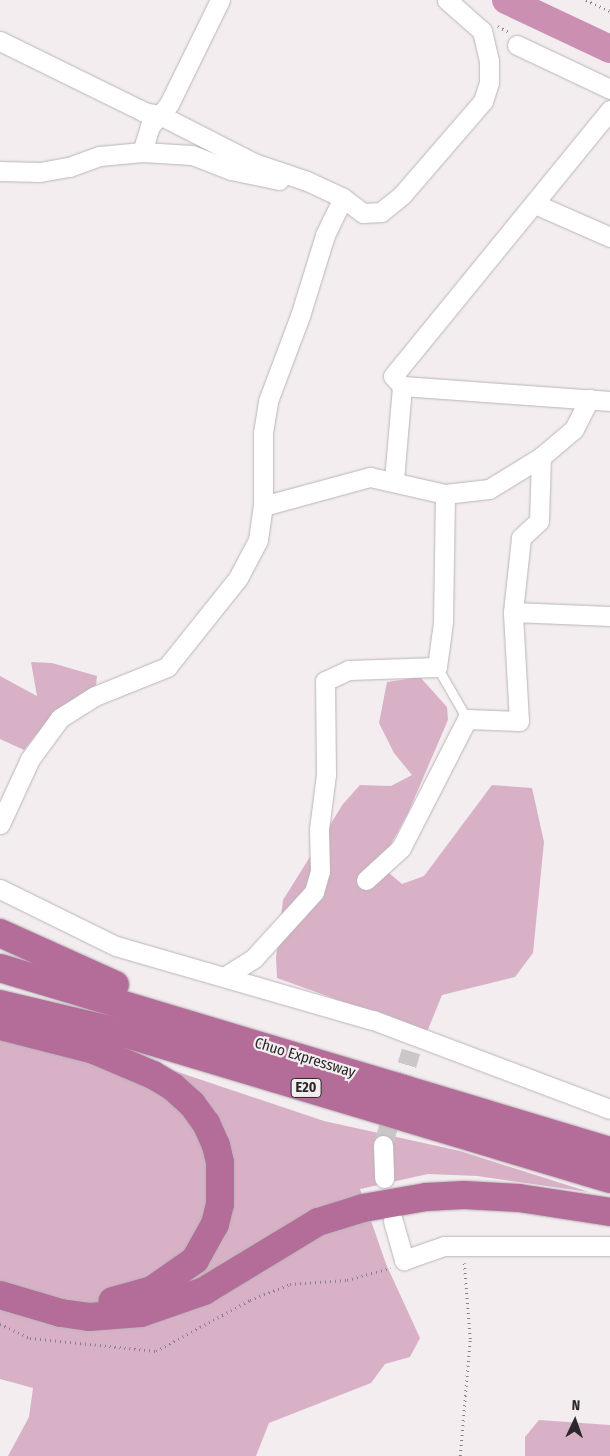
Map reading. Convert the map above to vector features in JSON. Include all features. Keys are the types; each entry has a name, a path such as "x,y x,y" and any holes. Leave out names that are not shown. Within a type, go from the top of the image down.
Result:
{"highway":[{"path":"0,933 76,970 123,988 493,1115"},
{"name":"Chuo Expressway","path":"0,968 610,1151"},
{"name":"Chuo Expressway","path":"0,1004 127,1034 610,1178"},
{"path":"0,1026 94,1050 133,1064 173,1087 206,1123 216,1145 222,1181 218,1211 206,1242 194,1260 152,1290 129,1298 103,1302 75,1300 23,1290 0,1280"},
{"path":"0,1294 61,1314 89,1317 141,1313 204,1291 318,1222 363,1208 426,1197 464,1195 519,1198 610,1212"}],"street":[{"path":"142,152 150,126 169,104 220,0"},
{"path":"0,41 144,112 160,115 254,163 307,181 343,198 371,215 390,208 483,101 489,83 489,61 482,30 447,0"},
{"path":"517,45 610,90"},
{"path":"610,110 392,376 402,386 610,401"},
{"path":"0,172 40,172 69,167 100,156 142,152 182,153 252,176 307,181"},
{"path":"0,824 30,759 60,718 95,696 166,667 203,624 238,578 258,540 263,506 263,433 268,401 300,316 325,235 343,198"},
{"path":"534,204 610,236"},
{"path":"394,480 402,386"},
{"path":"263,506 370,477 394,480 445,494 489,489 541,457 574,429 589,400"},
{"path":"366,880 401,848 467,719 519,721 513,612 521,538 539,521 541,457"},
{"path":"224,977 254,958 314,892 320,871 319,829 326,774 325,681 349,670 437,667 443,622 445,494"},
{"path":"513,612 610,616"},
{"path":"0,889 116,946 224,977 610,1109"},
{"path":"383,1145 384,1178"},
{"path":"393,1221 404,1260 444,1246 610,1246"}],"lane":[{"path":"437,667 467,719"}],"path":[{"path":"586,0 610,11"},
{"path":"460,1456 470,1339 461,1245"}],"shaded area":[{"path":"31,662 52,663 97,676 96,685 52,715 24,750 0,739 0,676 37,696"},
{"path":"420,677 447,707 448,720 408,813 390,846 388,872 402,884 424,876 492,785 532,788 544,842 533,953 515,977 442,995 427,1032 277,978 276,958 283,900 343,804 360,785 391,786 412,775 394,753 379,723 387,682"},
{"path":"0,1035 157,1065 324,1121 460,1151 589,1192 477,1176 428,1174 360,1189 386,1264 420,1338 410,1357 385,1364 371,1383 269,1423 256,1456 8,1456 29,1417 33,1388 0,1379"},
{"path":"539,1420 610,1425 610,1456 525,1456 525,1437"}],"waterway":[{"path":"506,0 610,49"}],"tunnel":[{"path":"383,1145 411,1051"}]}
